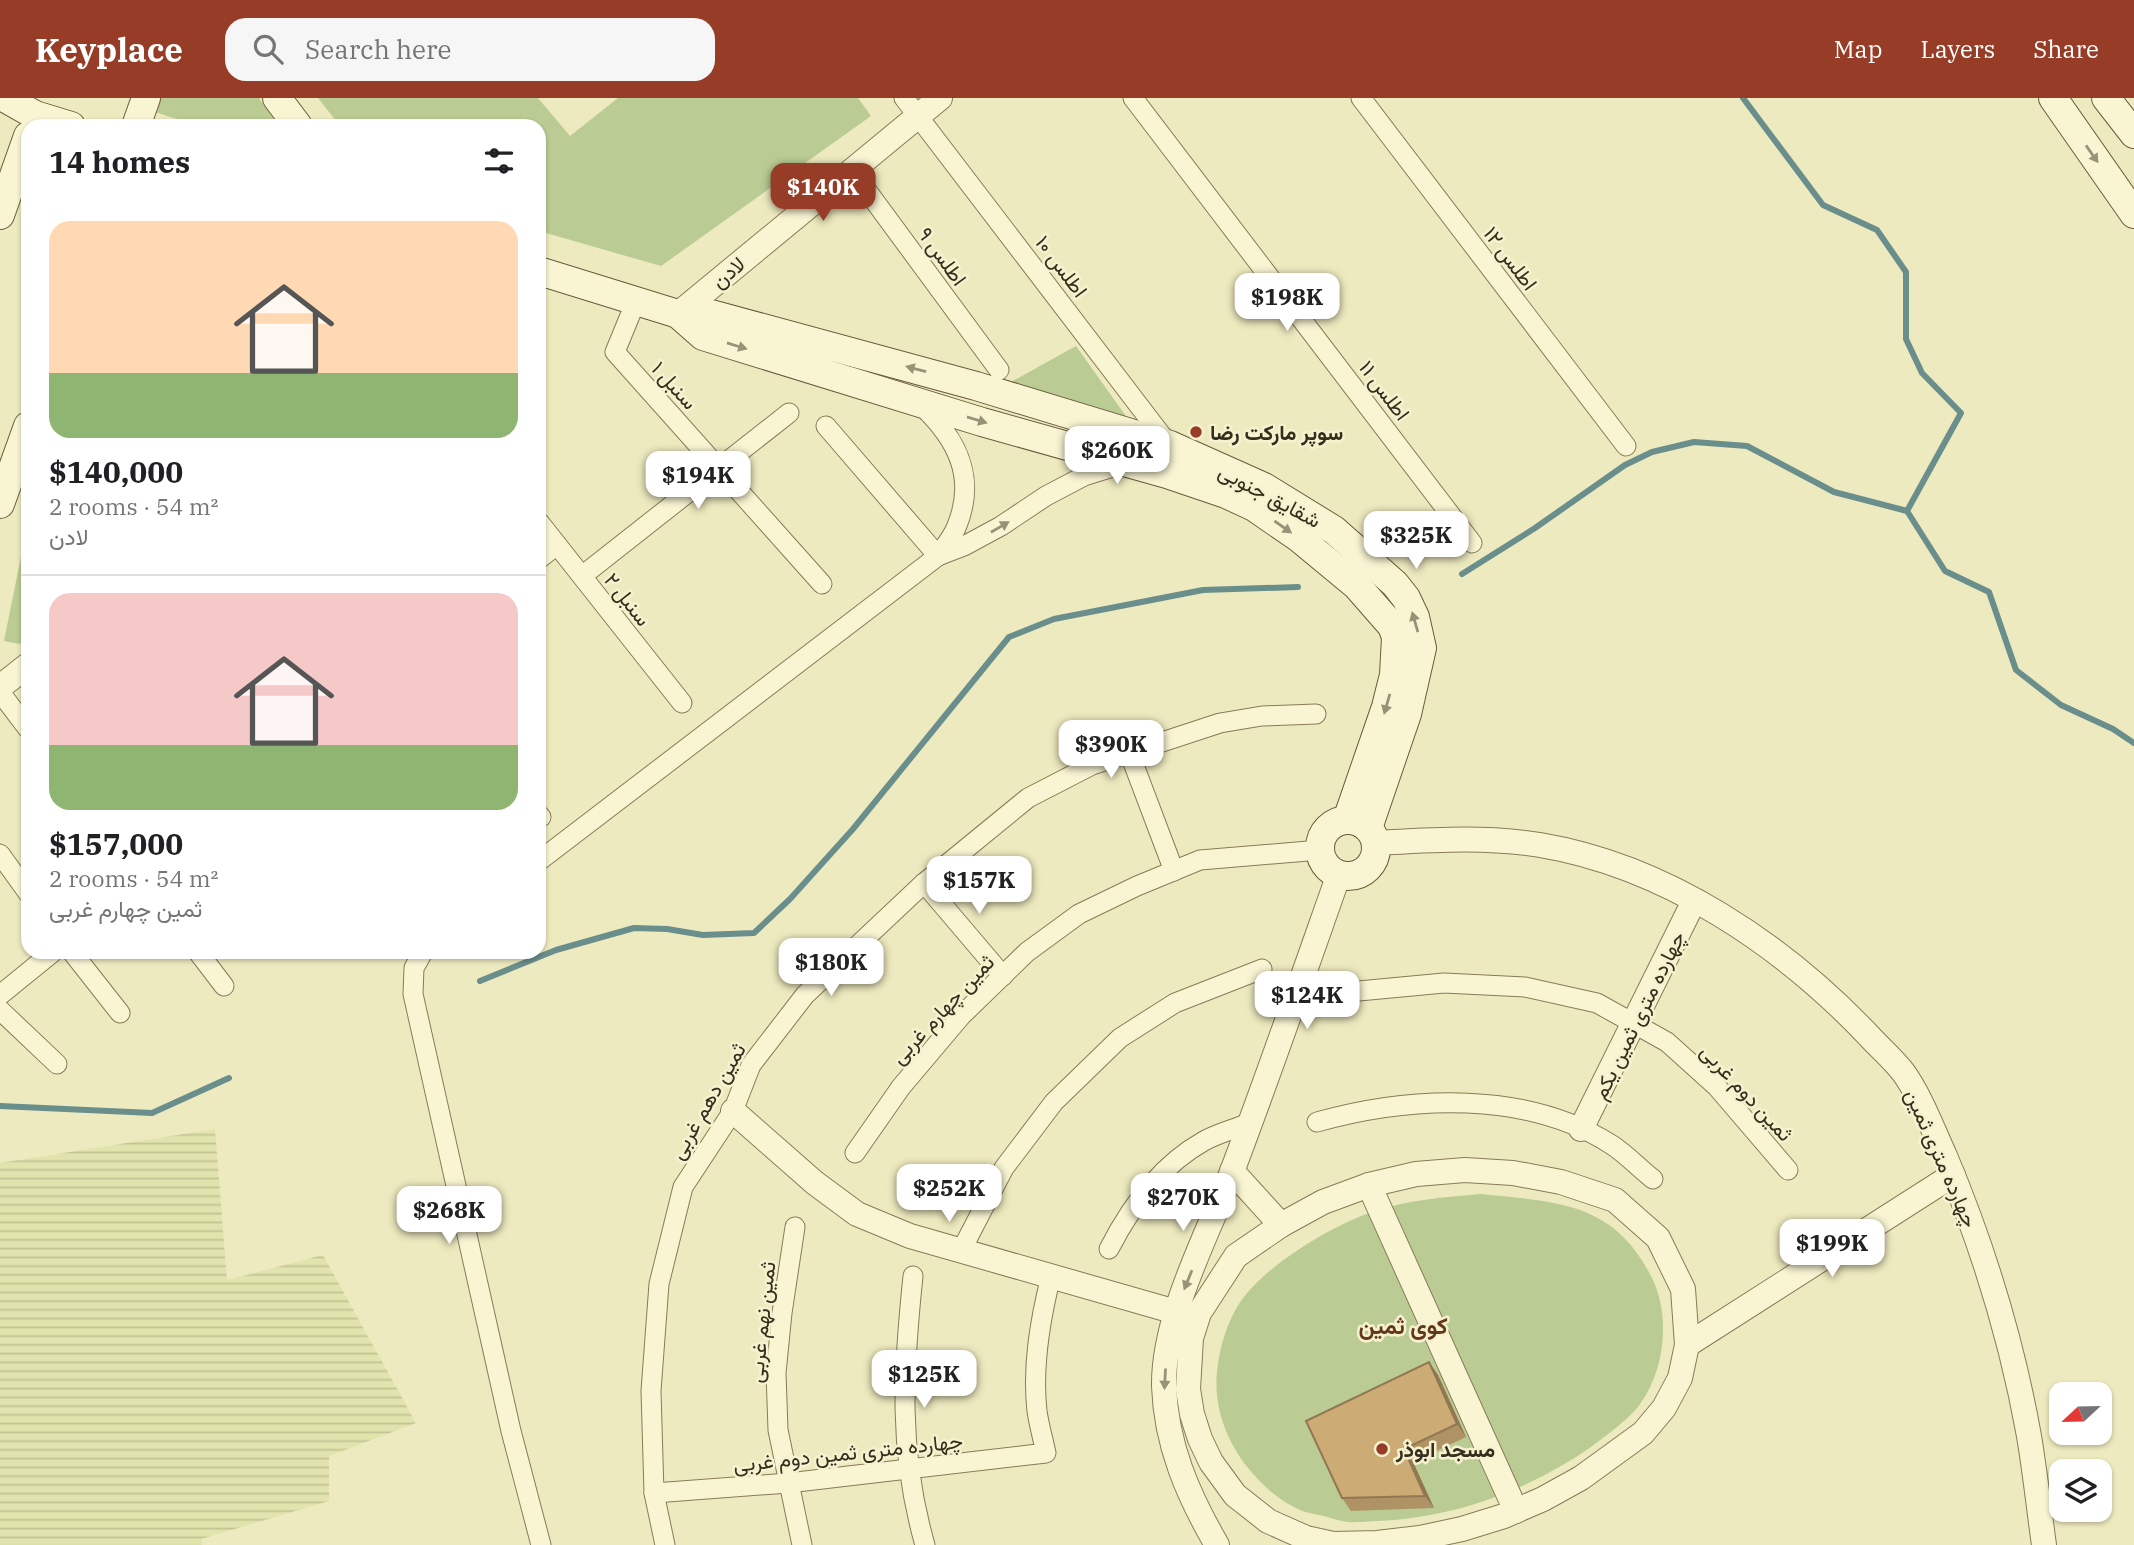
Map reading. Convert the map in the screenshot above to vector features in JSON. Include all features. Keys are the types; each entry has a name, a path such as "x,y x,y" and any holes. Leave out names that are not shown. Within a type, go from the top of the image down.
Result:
{"main road":[{"path":"5,98 34,119"},
{"path":"138,119 146,98"},
{"path":"277,98 293,119"},
{"path":"2053,98 2134,214"},
{"path":"2106,98 2134,134"},
{"path":"0,118 34,119"},
{"path":"0,215 21,156"},
{"name":"شقایق جنوبی","path":"546,274 678,314 711,314 976,386 1170,445 1264,487 1335,530 1395,584 1406,598 1415,617 1422,648 1407,713 1363,830"},
{"name":"شقایق جنوبی","path":"678,314 703,336 1226,494 1254,507 1299,538 1357,586 1392,626 1396,637 1394,675 1363,830"},
{"path":"0,504 21,446"},
{"path":"1336,822 1363,830 1373,859 1367,868 1356,874 1339,874 1326,865 1320,849 1322,838 1328,829 1336,822"}],"street":[{"name":"لادن","path":"678,314 851,169 911,106 940,98"},
{"name":"اطلس ۱۱","path":"1133,98 1472,543"},
{"name":"اطلس ۱۲","path":"1361,98 1626,446"},
{"name":"اطلس ۱۰","path":"911,106 1170,445"},
{"name":"اطلس ۹","path":"851,169 999,370"},
{"name":"سنبل ۱","path":"636,301 615,352 822,584"},
{"path":"918,402 940,423 955,443 963,469 963,502 956,529 938,556"},
{"path":"582,576 789,413"},
{"path":"826,426 938,556"},
{"path":"546,856 938,556 964,546 1001,526 1046,496 1084,476 1126,463"},
{"name":"سنبل ۲","path":"546,531 682,704"},
{"path":"546,554 557,545"},
{"path":"0,687 21,670"},
{"path":"0,692 21,720"},
{"name":"ثمین دهم غربی","path":"664,1545 654,1493 651,1391 659,1284 683,1187 733,1111 751,1065 805,995 924,883 1028,798 1092,765 1220,723 1262,716 1316,714"},
{"path":"1129,752 1174,871"},
{"name":"چهارده متری ثمین","path":"1363,830 1541,845 1588,855 1640,873 1694,901 1760,941 1837,1003 1904,1073 1931,1125 1980,1246 2029,1435 2043,1545"},
{"name":"ثمین چهارم غربی","path":"855,1153 901,1087 961,1016 1027,952 1079,914 1200,860 1320,849"},
{"path":"0,854 21,882"},
{"path":"1217,1545 1197,1511 1180,1471 1167,1424 1164,1383 1168,1343 1176,1312 1232,1171 1339,874"},
{"path":"924,883 1003,976"},
{"name":"چهارده متری ثمین یکم","path":"1581,1129 1694,901"},
{"path":"0,996 45,959"},
{"path":"78,959 120,1013"},
{"path":"203,959 224,986"},
{"path":"419,959 414,968 413,994 511,1431 541,1545"},
{"path":"961,1251 1004,1168 1054,1102 1120,1038 1175,1003 1262,969"},
{"name":"ثمین دوم غربی","path":"1348,992 1444,983 1525,987 1597,1003 1667,1042 1717,1087 1788,1170"},
{"path":"0,1010 57,1064"},
{"path":"1317,1122 1354,1111 1456,1102 1542,1113 1612,1145 1653,1179"},
{"path":"733,1111 815,1183 856,1214 910,1236 1176,1312"},
{"path":"1110,1249 1141,1196 1168,1166 1205,1140 1249,1123"},
{"path":"1465,1170 1513,1172 1561,1182 1615,1200 1658,1238 1684,1289 1688,1345 1680,1378 1664,1408 1643,1433 1581,1478 1516,1511 1462,1529 1377,1543 1333,1544 1306,1538 1268,1521 1235,1495 1211,1462 1199,1439 1188,1389 1191,1338 1199,1313 1236,1256 1281,1225 1323,1202 1369,1185 1416,1174 1465,1170"},
{"path":"1232,1171 1281,1225"},
{"path":"1688,1345 1952,1175"},
{"path":"1369,1185 1516,1511"},
{"name":"ثمین نهم غربی","path":"795,1227 776,1373 778,1430 802,1545"},
{"path":"913,1276 904,1406 909,1471 925,1545"},
{"name":"چهارده متری ثمین دوم غربی","path":"654,1493 909,1471 1046,1453 1037,1411 1037,1364 1042,1310 1051,1276"}],"green space":[{"path":"156,98 259,98 274,119 177,119 152,111"},
{"path":"318,98 538,98 570,136 618,98 858,98 871,116 661,266 546,233 546,119 334,119"},
{"path":"1076,346 1128,419 1009,383"},
{"path":"21,557 21,642 4,641"},
{"path":"215,1129 227,1280 323,1255 416,1423 329,1456 329,1501 201,1539 202,1545 0,1545 0,1163"},
{"path":"1481,1194 1534,1200 1581,1210 1620,1234 1637,1253 1658,1293 1663,1327 1654,1378 1638,1407 1622,1423 1567,1462 1517,1489 1463,1508 1407,1519 1351,1522 1303,1511 1276,1496 1262,1484 1239,1456 1226,1431 1218,1404 1216,1384 1222,1346 1241,1301 1266,1274 1300,1248 1356,1218 1412,1202"}],"building":[{"name":"مسجد ابوذر","path":"1429,1362 1457,1424 1404,1449 1425,1496 1342,1498 1306,1421"}],"waterway":[{"path":"1743,98 1823,205 1877,230 1906,272 1906,339 1922,373 1961,413 1907,511 1945,571 1989,592 2016,670 2061,705 2113,729 2134,743"},
{"path":"1462,574 1535,528 1625,465 1652,452 1694,442 1747,446 1834,492 1907,511"},
{"path":"546,954 634,928 667,929 703,935 754,933 790,899 853,829 1009,637 1054,619 1203,590 1298,587"},
{"path":"480,981 534,959"},
{"path":"0,1106 152,1113 229,1078"}],"place":[{"name":"سوپر مارکت رضا","path":"1196,432"},
{"name":"مسجد ابوذر","path":"1382,1449"}],"district":[{"name":"کوی ثمین","path":"1403,1325"}]}
